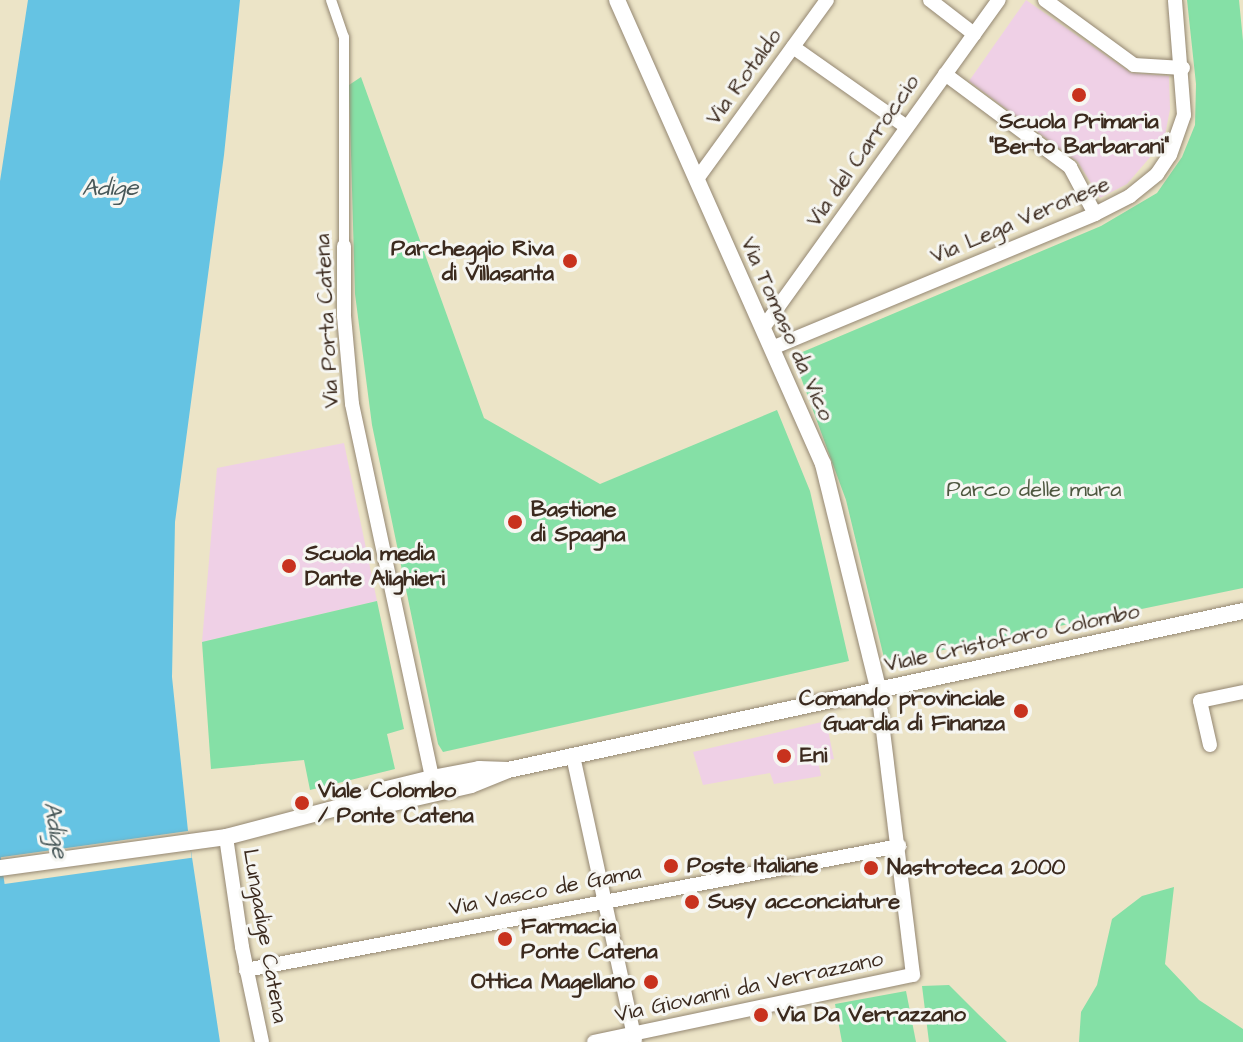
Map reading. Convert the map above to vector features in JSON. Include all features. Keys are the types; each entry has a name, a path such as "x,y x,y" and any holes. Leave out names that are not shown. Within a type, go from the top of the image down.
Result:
{"street":[{"name":"Via Porta Catena","path":"331,0 344,37 344,316 352,404 432,778"},
{"name":"Via Rotaldo","path":"697,179 827,0"},
{"name":"Via del Carroccio","path":"763,328 999,0"},
{"path":"1045,0 1134,65 1183,68"},
{"name":"Via Lega Veronese","path":"772,348 1095,214 1130,196 1157,174 1170,155 1184,115 1183,68 1175,0"},
{"path":"932,1 974,34"},
{"name":"Via Tomaso da Vico","path":"623,4 823,464 878,688"},
{"path":"793,47 907,127"},
{"path":"945,74 1070,167 1095,214"},
{"name":"Viale Cristoforo Colombo","path":"0,868 226,837 356,803 387,789 432,778 479,769 508,770 1243,611"},
{"path":"878,688 899,846"},
{"path":"1210,745 1200,701 1243,692"},
{"path":"573,756 634,1038"},
{"name":"Viale Cristoforo Colombo","path":"356,803 389,804 483,783 508,770"},
{"name":"Lungadige Catena","path":"226,837 246,970 262,1042"},
{"name":"Via Vasco de Gama","path":"246,970 899,846"},
{"name":"Via Giovanni da Verrazzano","path":"594,1042 634,1038 913,975 899,846"}],"shaded area":[{"name":"Scuola Primaria \"Berto Barbarani\"","path":"1026,0 1131,73 1169,76 1170,109 1164,141 1127,184 1100,198 1078,162 969,81"},
{"name":"Scuola media Dante Alighieri","path":"344,443 377,601 202,642 217,468"},
{"path":"826,721 834,759 818,761 821,776 774,784 770,773 703,785 693,752"}],"green space":[{"name":"Parco delle mura","path":"1187,0 1239,0 1243,41 1243,588 885,662 846,500 793,356 1101,226 1157,193 1182,157 1195,125 1196,84"},
{"path":"361,77 484,418 600,484 777,410 810,491 849,661 443,752 438,744 372,425 355,294 349,85"},
{"path":"377,601 404,729 387,734 395,769 310,790 304,760 211,769 202,642"},
{"path":"1174,887 1165,964 1199,1000 1243,1029 1243,1042 1079,1042 1081,1012 1097,985 1112,919 1142,896"},
{"path":"949,985 1007,1042 929,1042 922,986"},
{"path":"906,991 916,1042 842,1042 835,1004"}],"water":[{"name":"Adige","path":"28,0 240,0 224,155 175,522 172,677 188,831 220,1042 0,1042 0,181"}],"pier":[{"path":"188,831 192,858 5,884 1,857"}],"place":[{"name":"Scuola Primaria \"Berto Barbarani\"","path":"1079,95"},
{"name":"Parcheggio Riva di Villasanta","path":"570,261"},
{"name":"Bastione di Spagna","path":"515,522"},
{"name":"Scuola media Dante Alighieri","path":"289,566"},
{"name":"Comando provinciale Guardia di Finanza","path":"1021,711"},
{"name":"Eni","path":"784,756"},
{"name":"Viale Colombo / Ponte Catena","path":"302,803"},
{"name":"Poste Italiane","path":"671,866"},
{"name":"Nastroteca 2000","path":"871,868"},
{"name":"Susy acconciature","path":"692,902"},
{"name":"Farmacia Ponte Catena","path":"505,939"},
{"name":"Ottica Magellano","path":"651,982"},
{"name":"Via Da Verrazzano","path":"761,1015"}]}
